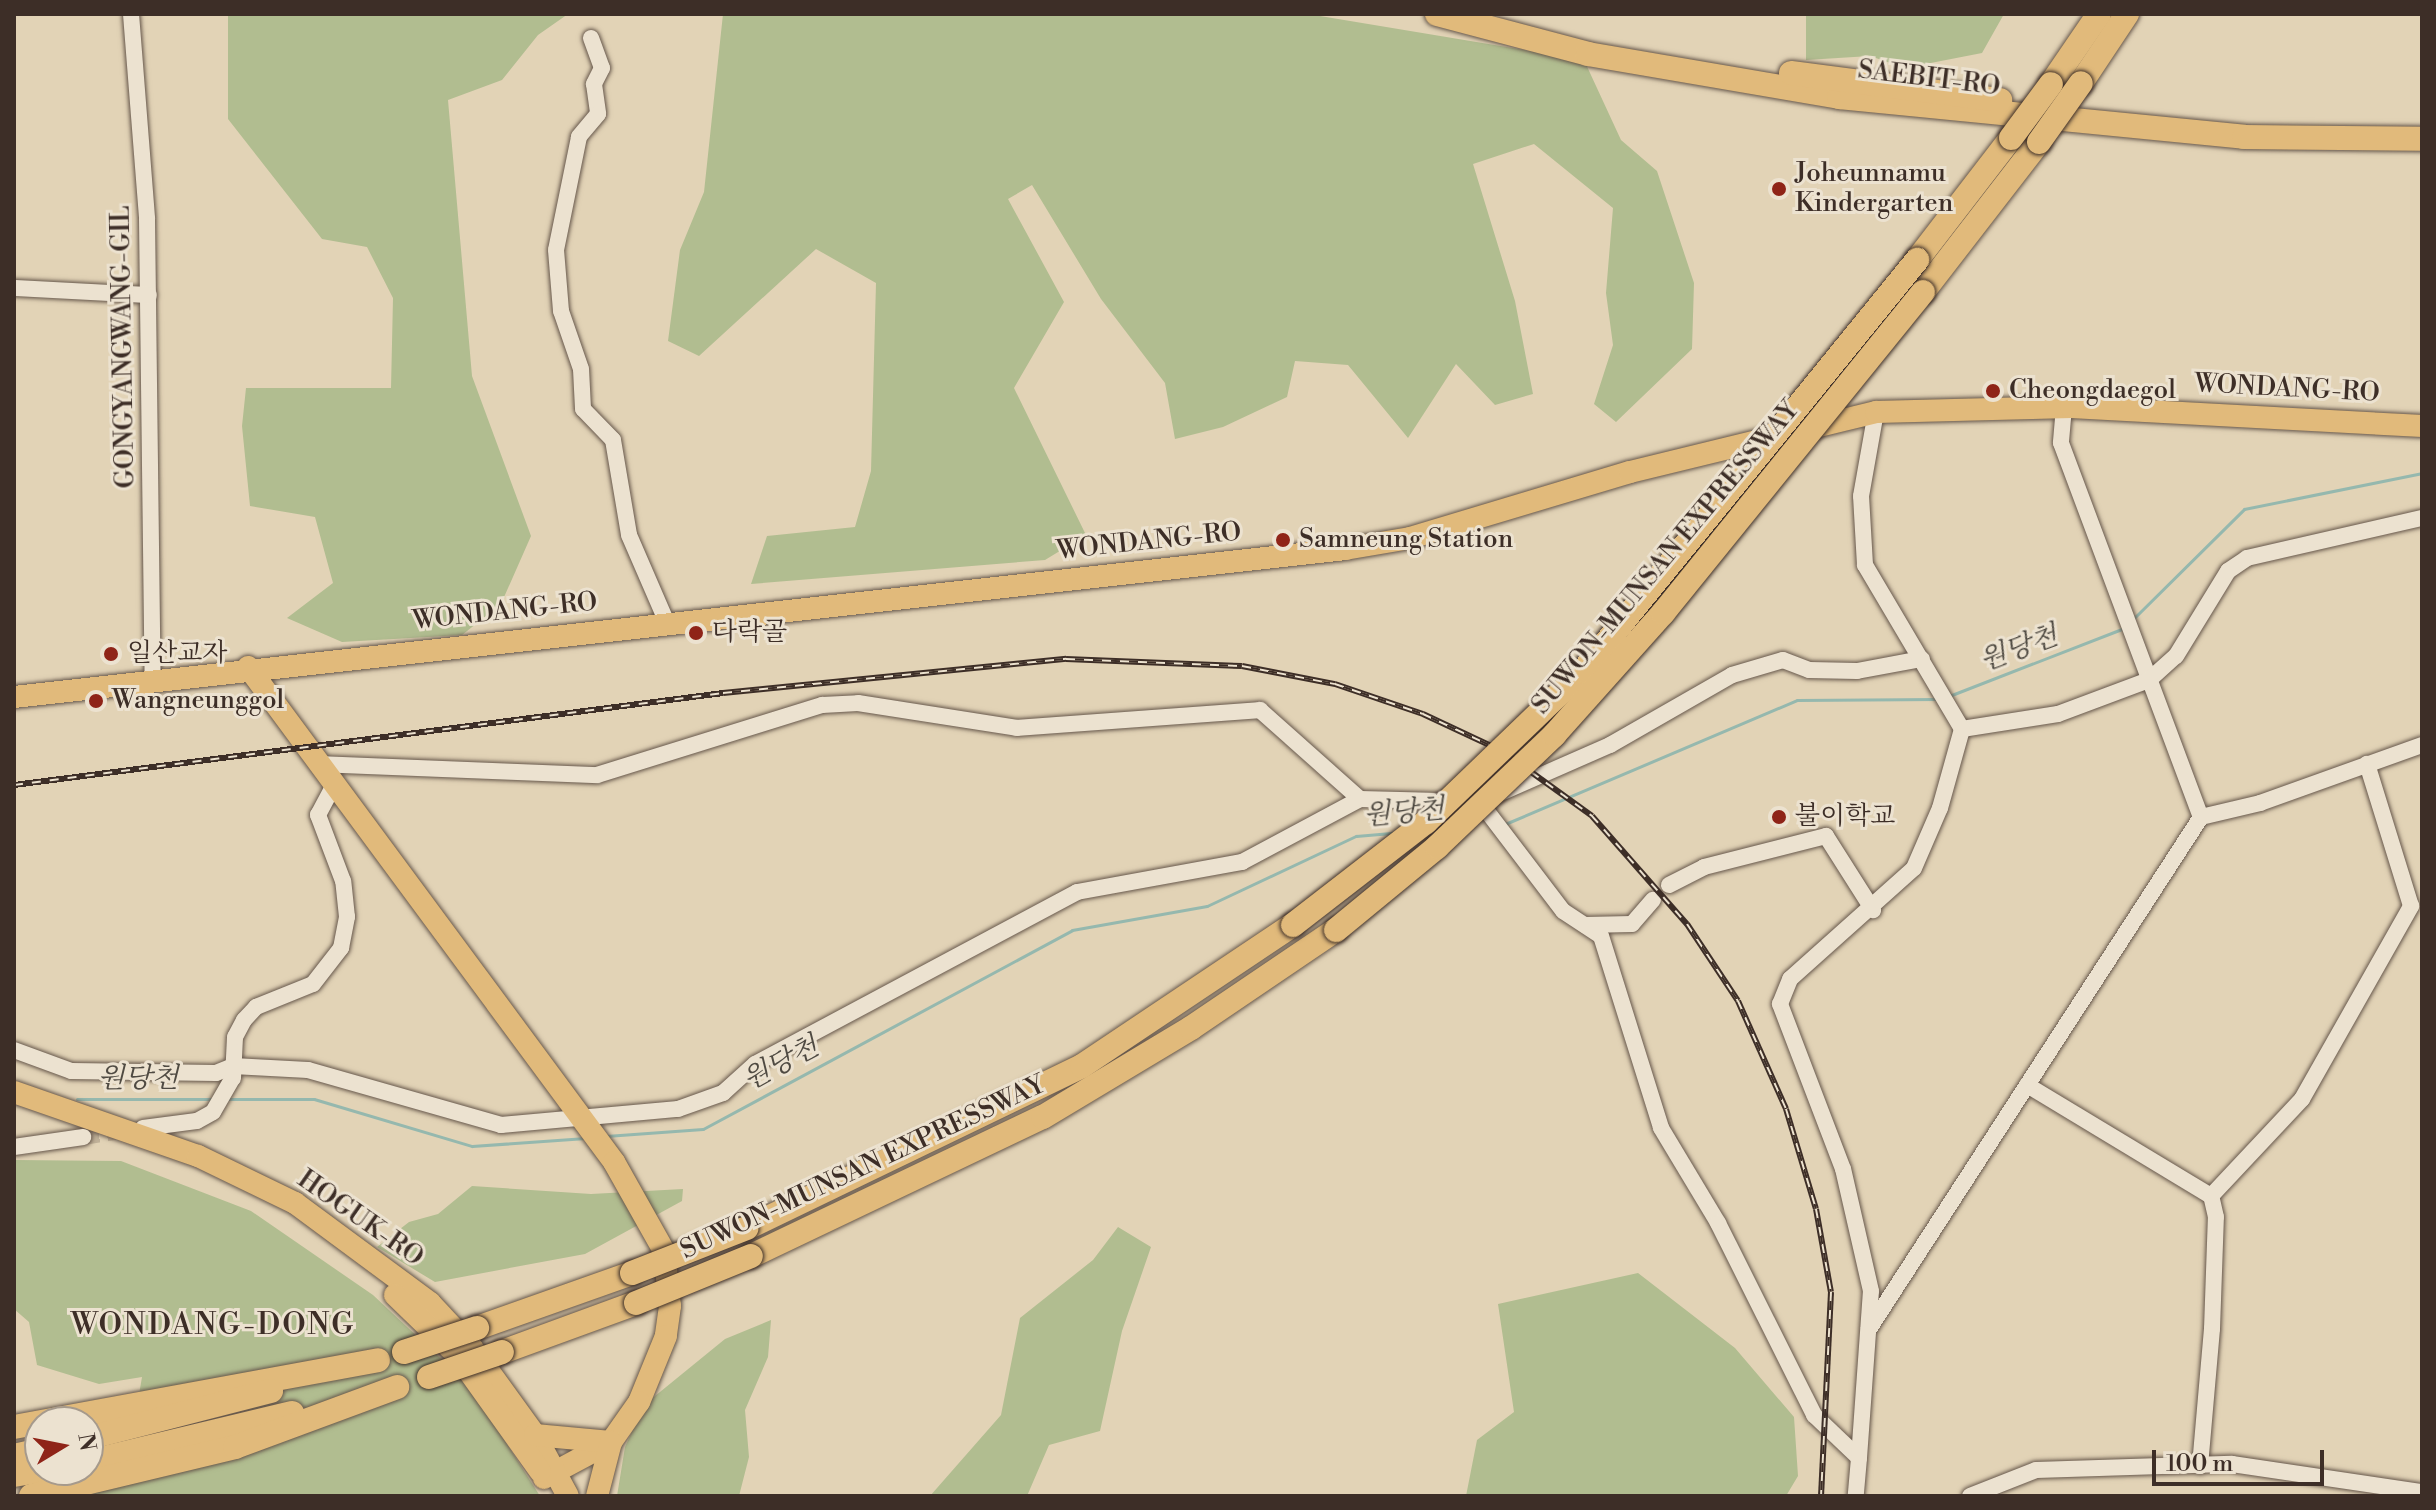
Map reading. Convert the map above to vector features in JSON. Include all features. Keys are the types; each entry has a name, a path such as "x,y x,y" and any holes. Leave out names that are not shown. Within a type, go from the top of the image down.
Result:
{"highway":[{"name":"SAEBIT-RO","path":"1437,14 1498,20 1588,54 1976,105 2350,131 2378,131 2422,123"},
{"name":"SUWON-MUNSAN EXPRESSWAY","path":"104,1434 404,1352 632,1273 747,1228 1082,1066 1293,925 1426,822 1583,671 1917,260 2051,84 2099,14"},
{"name":"SUWON-MUNSAN EXPRESSWAY","path":"104,1458 397,1387 636,1303 751,1256 1043,1117 1191,1028 1336,930 1437,847 1554,735 1663,613 1923,292 2039,142 2127,14"},
{"name":"SAEBIT-RO","path":"2378,131 2422,139"},
{"path":"14,1427 378,1360"},
{"path":"31,1496 235,1447 397,1387"}],"main road":[{"name":"WONDANG-RO","path":"14,697 248,667 1345,549 1410,538 1630,472 1876,412 2064,407 2422,426"},
{"path":"248,667 614,1162 664,1251 670,1306 656,1369 611,1442 597,1496"},
{"name":"HOGUK-RO","path":"14,1092 198,1156 295,1203 430,1303 472,1348 535,1435 552,1481"},
{"name":"HOGUK-RO","path":"14,1106 191,1170 291,1215 437,1333 552,1481 568,1496"},
{"path":"535,1435 611,1442"},
{"path":"552,1481 611,1442"}],"street":[{"name":"GONGYANGWANG-GIL","path":"131,14 149,295 153,680"},
{"path":"591,38 602,68 594,84 598,114 579,137 556,250 561,311 581,369 583,409 613,440 629,535 667,623"},
{"path":"14,288 149,295"},
{"path":"2064,407 2061,443 2201,817"},
{"path":"1856,1496 1871,1291 1843,1169 1780,1004 1790,979 1873,910 1914,868 1940,808 1960,725 1865,565 1861,496 1876,412"},
{"path":"1960,725 2058,714 2149,680 2176,656 2228,571 2247,558 2422,518"},
{"path":"14,1050 71,1071 216,1073 308,1070 501,1125 678,1109 723,1093 755,1064 1077,892 1242,862 1360,799 1483,805 1610,745 1732,675 1783,660 1809,670 1857,671 1926,665"},
{"path":"319,764 597,775 822,705 858,703 1017,728 1260,710 1360,799"},
{"path":"1868,1330 2201,817 2422,745"},
{"path":"2211,1196 2302,1099 2416,907 2367,764"},
{"path":"143,1128 213,1112 233,1072 244,1020 256,1007 313,984 341,948 347,917 343,881 318,815 334,785"},
{"path":"1483,805 1563,911 1601,936 1661,1128 1718,1223 1814,1415 1859,1458"},
{"path":"1669,885 1704,867 1826,836 1873,910"},
{"path":"1584,925 1632,924 1653,900"},
{"path":"2027,1085 2211,1196 2216,1217 2212,1329 2200,1466"},
{"path":"14,1147 83,1137"},
{"path":"1970,1496 2036,1470 2200,1466 2313,1472 2422,1492"}],"green space":[{"path":"228,14 568,14 538,35 502,80 448,100 472,376 531,536 501,604 462,635 342,642 287,618 333,583 315,517 250,506 242,426 246,388 391,388 393,298 367,247 322,239 228,119"},
{"path":"723,14 1308,14 1584,60 1621,140 1657,171 1694,283 1692,349 1616,422 1594,404 1613,345 1606,293 1613,208 1534,144 1473,164 1515,301 1533,394 1495,405 1456,364 1408,438 1348,365 1295,361 1287,397 1223,427 1175,439 1165,383 1101,299 1032,185 1008,199 1064,302 1014,388 1086,535 1045,560 751,584 767,536 855,527 871,471 876,283 816,249 699,356 668,341 680,250 704,192"},
{"path":"1806,14 2004,14 1982,53 1905,68 1870,56 1806,60"},
{"path":"14,1160 121,1161 251,1211 373,1295 470,1386 540,1496 89,1496 126,1472 142,1377 99,1384 37,1365 29,1322 14,1309"},
{"path":"472,1186 591,1194 683,1189 682,1201 585,1254 435,1282 377,1247 409,1222 438,1214"},
{"path":"1118,1227 1151,1247 1122,1331 1100,1431 1049,1445 1027,1496 930,1496 1001,1415 1020,1318 1093,1260"},
{"path":"1638,1273 1735,1348 1794,1417 1798,1476 1786,1496 1466,1496 1477,1440 1514,1412 1498,1304"},
{"path":"771,1320 768,1357 745,1410 749,1457 739,1496 617,1496 625,1447 644,1405 725,1339"}],"waterway":[{"name":"원당천","path":"2132,620 2244,509 2422,473"},
{"name":"원당천","path":"1949,696 2124,628"},
{"name":"원당천","path":"1505,824 1797,700 1938,699"},
{"name":"원당천","path":"606,1136 703,1129 1072,930 1207,906 1356,836 1394,833"},
{"name":"원당천","path":"77,1099 213,1099"},
{"name":"원당천","path":"229,1099 314,1099 472,1146 586,1138"}],"tunnel":[{"path":"83,1137 122,1131"}],"railway":[{"path":"14,785 723,693 1066,659 1242,666 1335,684 1423,714 1502,751 1592,816 1687,924 1738,1001 1786,1109 1816,1209 1831,1292 1821,1496"}],"place":[{"name":"Joheunnamu Kindergarten","path":"1779,189"},
{"name":"Cheongdaegol","path":"1993,391"},
{"name":"Samneung Station","path":"1283,540"},
{"name":"다락골","path":"696,633"},
{"name":"일산교자","path":"111,654"},
{"name":"Wangneunggol","path":"96,701"},
{"name":"불이학교","path":"1779,817"}],"district":[{"name":"WONDANG-DONG","path":"213,1325"}]}
